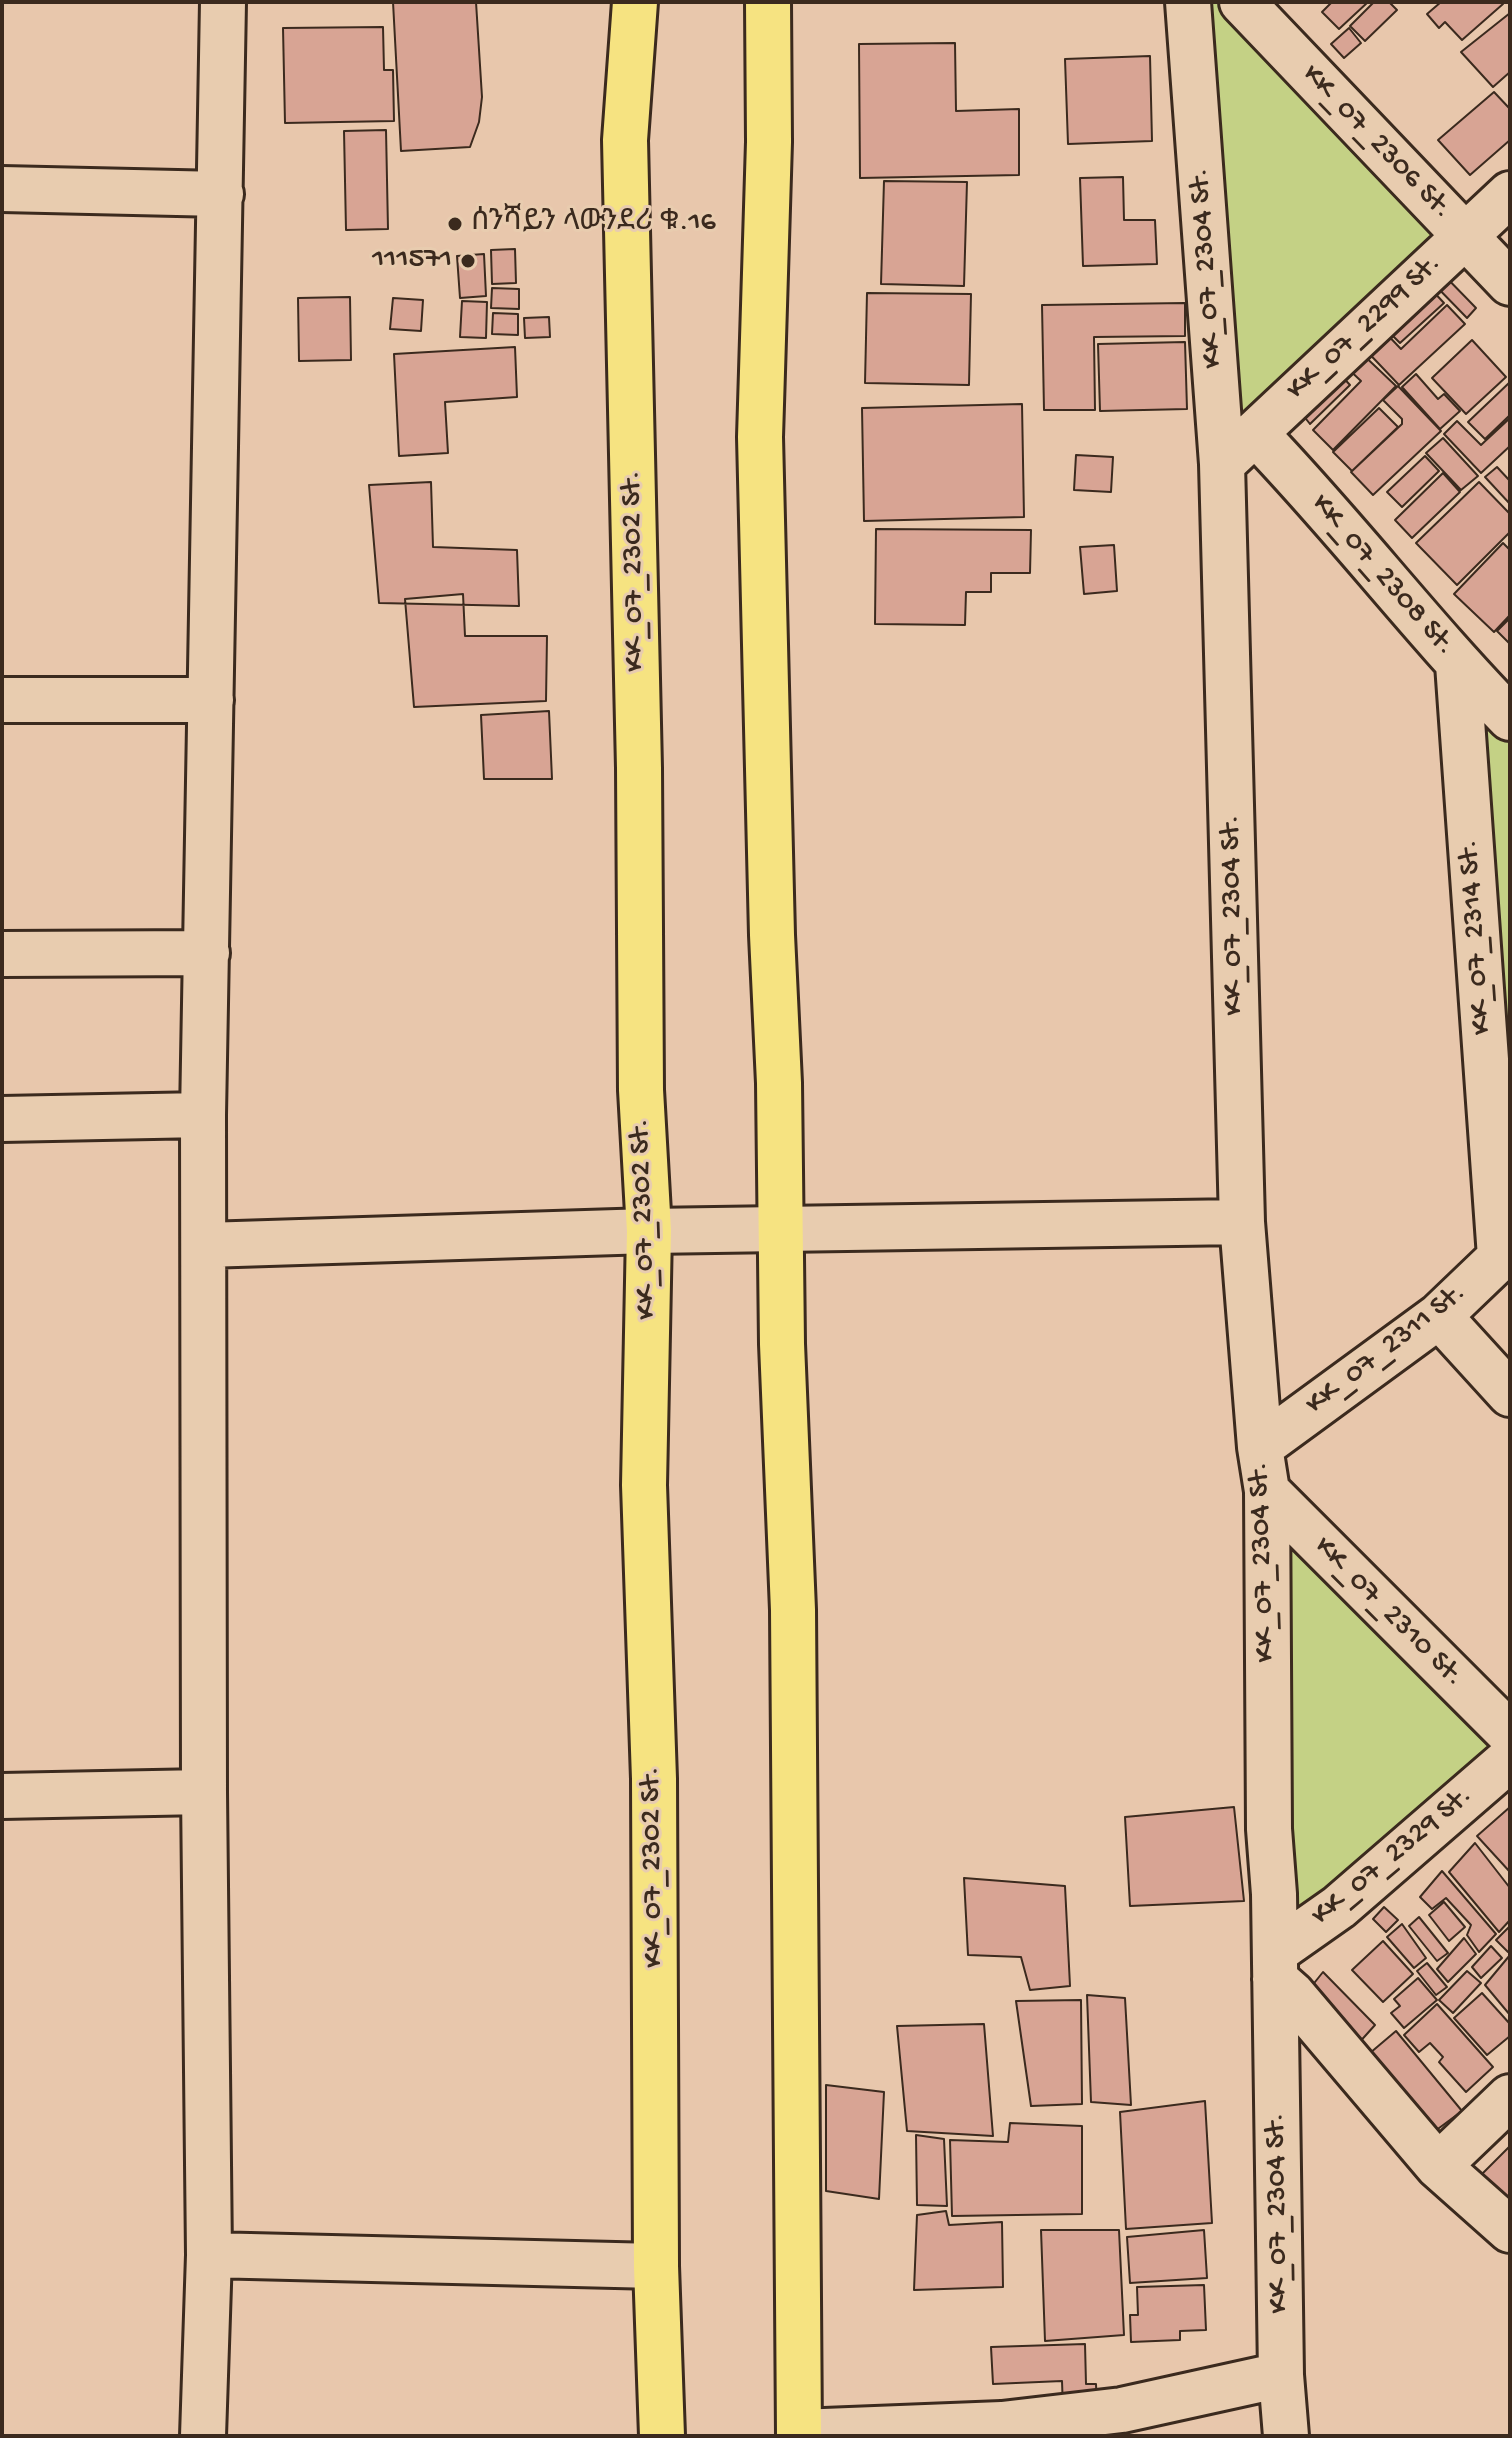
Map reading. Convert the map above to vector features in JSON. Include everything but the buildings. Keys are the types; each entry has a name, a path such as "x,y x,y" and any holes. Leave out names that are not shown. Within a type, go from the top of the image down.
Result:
{"main road":[{"name":"KK_07_2302 St.","path":"635,2 625,140 639,768 641,1090 649,1231 644,1485 654,1779 656,2266 662,2436"},
{"path":"768,2 769,142 760,437 793,1610 799,2434"}],"street":[{"path":"203,2436 209,2255 204,1792 203,1115 223,2"},
{"name":"KK_07_2304 St.","path":"1188,2 1222,464 1242,1222 1260,1447 1267,1491 1269,1829 1274,1894 1281,2375 1286,2436"},
{"name":"KK_07_2306 St.","path":"1242,2 1510,283"},
{"path":"2,189 221,194"},
{"name":"KK_07_2299 St.","path":"1222,464 1510,194"},
{"name":"KK_07_2308 St.","path":"1255,433 1292,471 1458,664 1510,718"},
{"name":"KK_07_2314 St.","path":"1458,664 1505,1252"},
{"path":"2,700 211,700"},
{"path":"2,954 207,953"},
{"path":"2,1119 203,1115"},
{"path":"205,1245 649,1231 1242,1222"},
{"name":"KK_07_2311 St.","path":"1260,1447 1439,1316 1505,1252"},
{"path":"1439,1316 1510,1394"},
{"name":"KK_07_2310 St.","path":"1267,1491 1510,1734"},
{"name":"KK_07_2329 St.","path":"1275,1966 1510,1759"},
{"path":"2,1796 204,1792"},
{"path":"1275,1966 1292,1994 1438,2166 1510,2230"},
{"path":"1438,2166 1510,2097"},
{"path":"209,2255 656,2266"},
{"path":"799,2434 1002,2424 1122,2410 1281,2375"}],"green space":[{"path":"1192,2 1226,2 1464,235 1222,464"},
{"path":"1458,664 1510,718 1510,1248"},
{"path":"1267,1491 1510,1734 1275,1952"}],"place":[{"name":"ሰንሻይን ላውንደሪ ቁ.16","path":"455,224"},
{"name":"111571","path":"468,261"}]}
